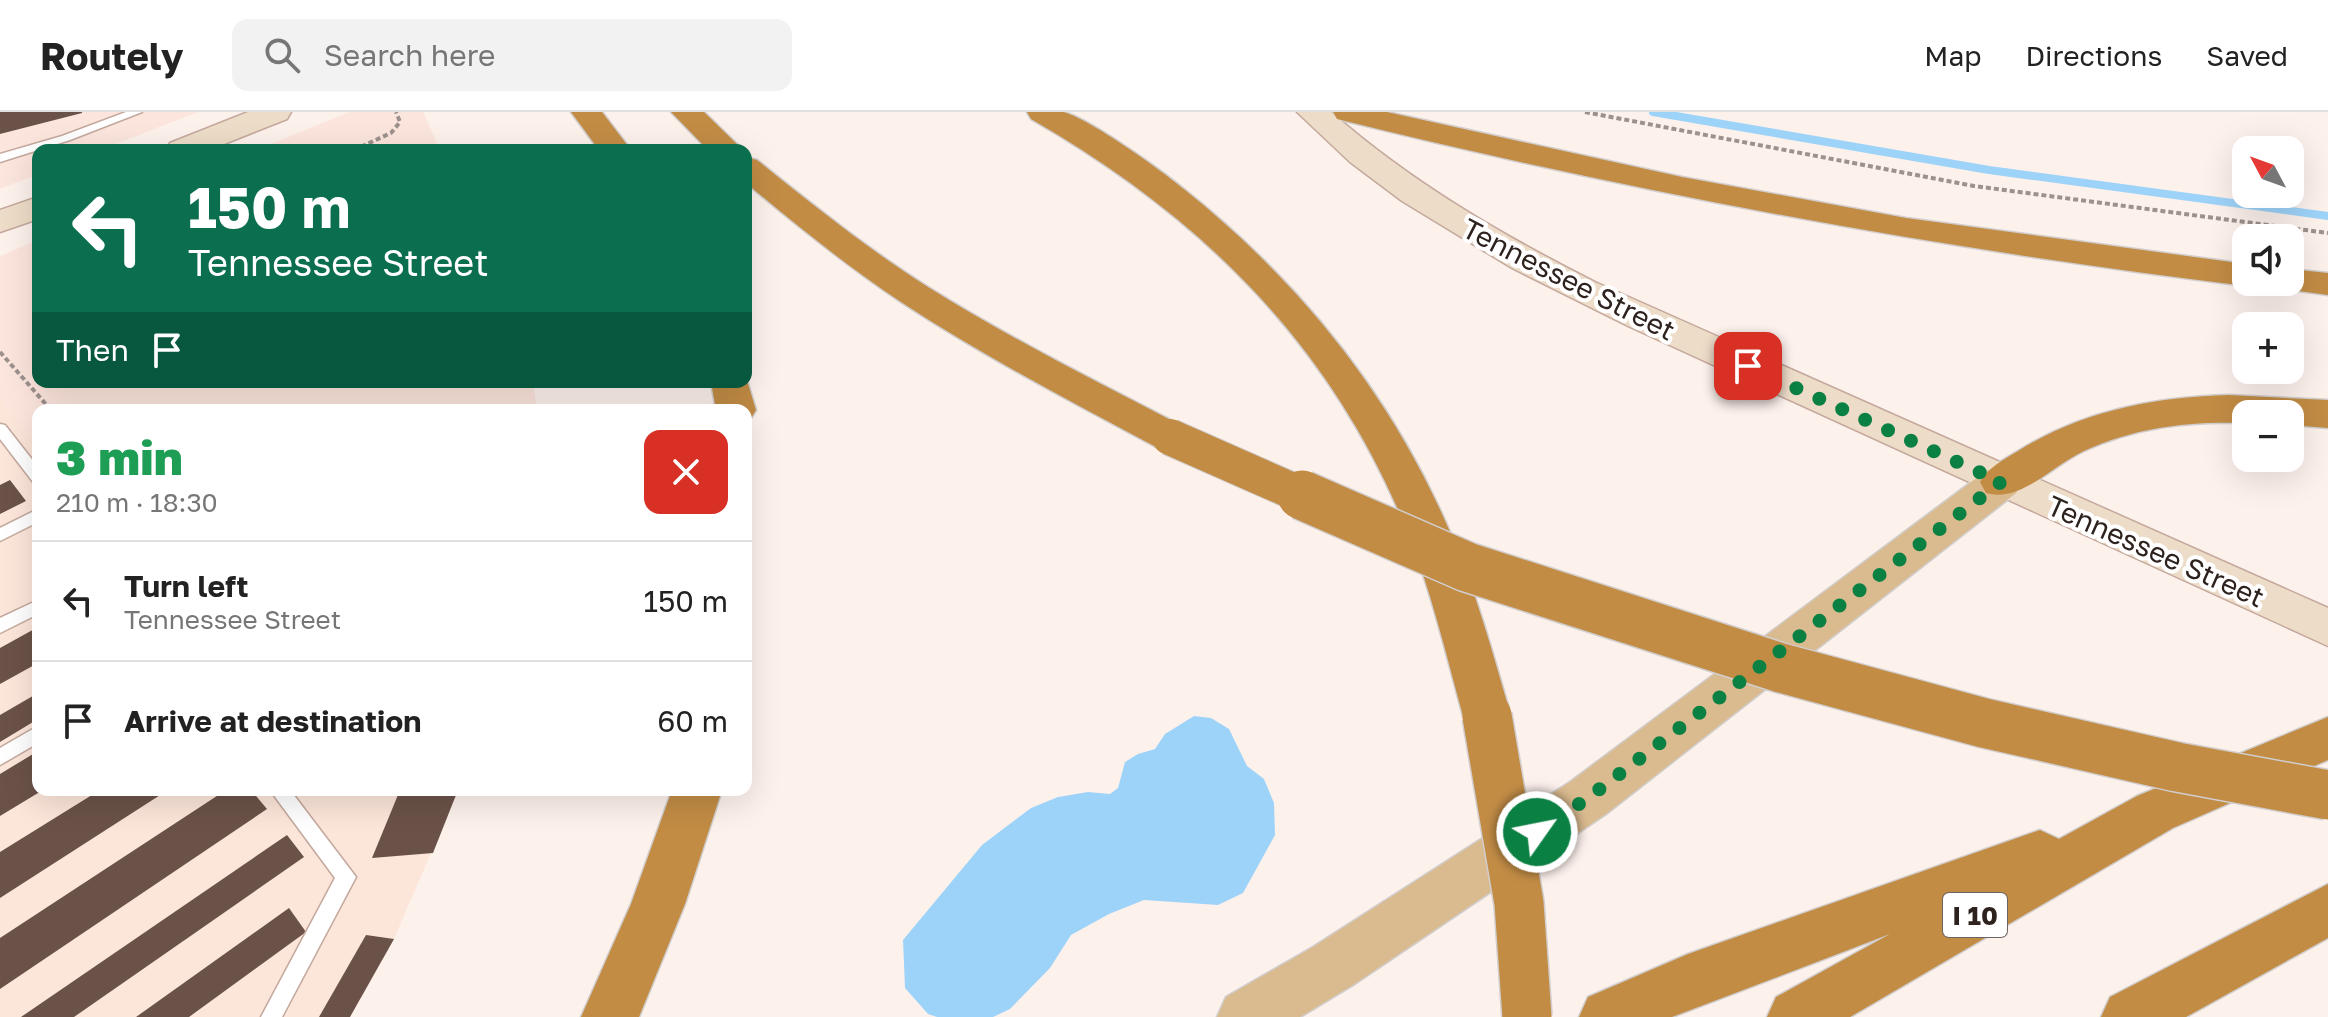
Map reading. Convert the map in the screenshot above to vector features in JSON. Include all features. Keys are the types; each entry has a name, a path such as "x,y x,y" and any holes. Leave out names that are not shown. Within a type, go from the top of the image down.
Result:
{"highway":[{"path":"586,112 610,144"},
{"path":"686,112 721,144"},
{"path":"1042,112 1126,162 1206,224 1282,299 1329,357 1378,427 1419,509 1453,599 1487,716 1509,840 1527,987 1527,1017"},
{"path":"1348,112 1803,209 1965,237 2232,273"},
{"path":"752,172 812,222 883,273 1048,373 1170,437 1467,567 1767,664 1984,723 2177,767 2328,795"},
{"path":"2304,281 2328,284"},
{"path":"2001,482 2070,440 2129,419 2186,409 2243,407 2328,414"},
{"name":"I 10","path":"1796,1017 2155,812 2328,738"},
{"path":"610,1017 658,904 695,796"},
{"path":"1608,1017 1688,981 2155,812"},
{"path":"2130,1017 2328,909"}],"main road":[{"path":"196,144 276,112"},
{"name":"Tennessee Street","path":"1312,112 1402,188 1507,252 2001,482 2328,628"},
{"path":"0,222 32,209"},
{"path":"1246,1017 1346,957 1588,798 2001,482"}],"lane":[{"path":"46,144 136,112"},
{"path":"0,158 32,148"},
{"path":"0,429 32,470"},
{"path":"0,535 32,518"},
{"path":"0,626 32,609"},
{"path":"0,757 32,738"},
{"path":"271,1017 346,877 284,796"}],"path":[{"path":"367,144 391,133 400,122 396,112"},
{"path":"1585,112 1974,186 2328,233"},
{"path":"0,352 46,404"}],"shaded area":[{"path":"0,112 198,112 115,144 32,144 32,176 0,189"},
{"path":"349,112 423,112 437,144 272,144"},
{"path":"32,243 32,388 534,388 536,404 32,404 32,439 0,399 0,256"},
{"path":"0,399 32,439 32,796 455,796 394,939 350,1017 0,1017"}],"water":[{"path":"1194,716 1211,718 1229,729 1247,766 1264,779 1274,803 1275,835 1243,893 1218,905 1144,900 1109,914 1071,935 1050,968 1010,1009 993,1017 937,1017 928,1014 905,988 903,940 982,845 1031,808 1058,797 1088,792 1110,794 1118,788 1125,762 1155,749 1165,734"}],"building":[{"path":"0,112 82,112 82,113 0,134"},
{"path":"10,480 26,501 0,514 0,485"},
{"path":"32,630 32,666 0,684 0,648"},
{"path":"32,696 32,723 0,742 0,715"},
{"path":"32,755 33,796 0,816 0,774"},
{"path":"90,796 159,796 0,898 0,852"},
{"path":"217,796 256,796 267,809 0,989 0,938"},
{"path":"398,796 456,796 433,853 372,858"},
{"path":"287,835 304,857 74,1017 21,1017"},
{"path":"289,908 306,932 189,1017 136,1017"},
{"path":"366,935 394,939 350,1017 319,1017"}],"waterway":[{"path":"1653,112 1989,170 2328,216"}],"route":[{"path":"1537,832 1588,798 2001,482 1748,366"}]}
